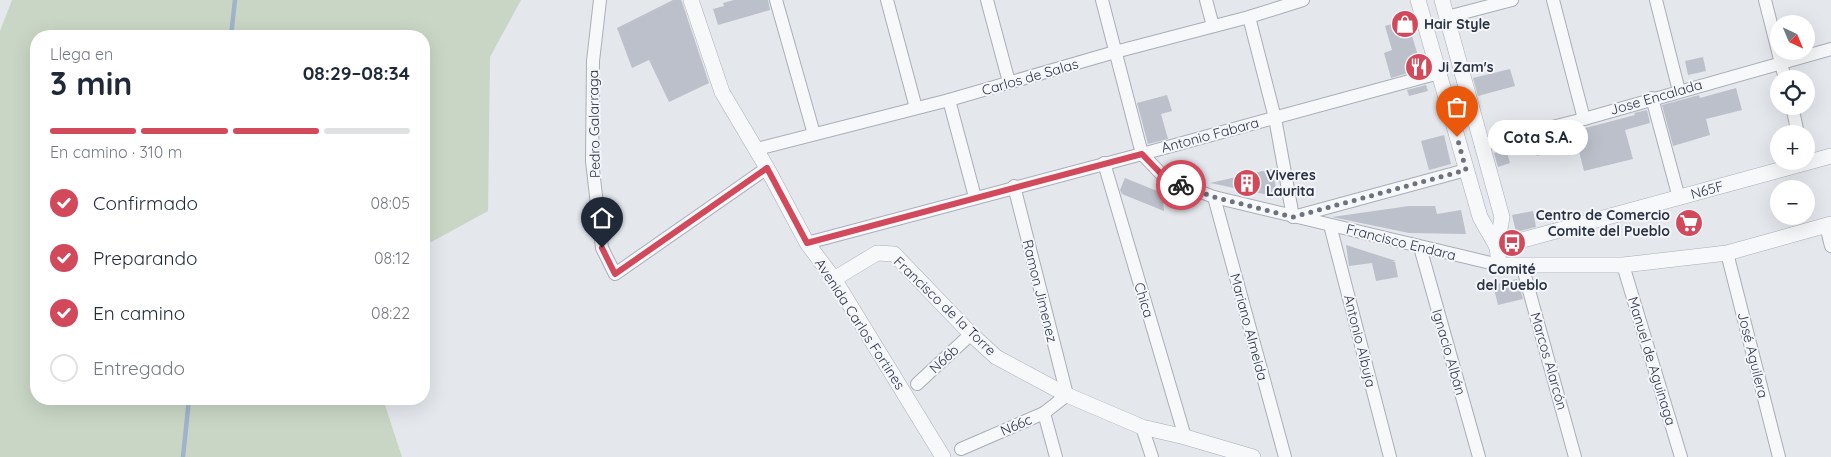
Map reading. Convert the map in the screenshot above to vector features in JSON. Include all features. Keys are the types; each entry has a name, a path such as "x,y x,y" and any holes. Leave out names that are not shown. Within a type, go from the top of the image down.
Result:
{"street":[{"name":"Pedro Galarraga","path":"600,0 593,61 592,161 602,248 615,274 767,168"},
{"name":"Avenida Carlos Fortines","path":"690,0 722,92 757,149 807,243 834,279 943,457"},
{"path":"776,0 814,134"},
{"path":"887,0 916,108"},
{"path":"987,0 1010,82"},
{"name":"Francisco Endara","path":"1102,0 1142,154 1166,179 1214,197 1499,265 1623,265 1727,253 1828,225"},
{"path":"1206,0 1213,26"},
{"name":"Carlos de Salas","path":"757,149 948,100 1115,52 1249,17 1303,0"},
{"path":"1418,0 1480,217 1497,247"},
{"path":"1442,0 1502,217 1497,247 1499,265"},
{"path":"1447,17 1512,0"},
{"path":"1553,0 1584,118"},
{"path":"1656,0 1679,90"},
{"path":"1765,0 1783,70"},
{"path":"1249,17 1275,118 1293,217 1466,170"},
{"name":"Jose Encalada","path":"1481,145 1831,49"},
{"name":"Antonio Fabara","path":"807,243 1014,186 1142,154 1439,72"},
{"path":"1652,98 1678,198"},
{"path":"948,100 976,197"},
{"name":"N65F","path":"1815,160 1831,156"},
{"name":"Chica","path":"1104,163 1185,436"},
{"name":"N65F","path":"1497,247 1777,170"},
{"name":"Ramon Jimenez","path":"1014,186 1067,396"},
{"name":"Mariano Almeida","path":"1214,197 1284,457"},
{"name":"Antonio Albuja","path":"1330,225 1390,457"},
{"path":"1828,225 1831,246"},
{"name":"Ignacio Albán","path":"1420,247 1479,457"},
{"name":"José Aguilera","path":"1727,253 1779,457"},
{"name":"Francisco de la Torre","path":"834,279 877,254 894,254 971,334 996,357 1067,396 1142,427 1185,436 1253,457"},
{"name":"Marcos Alarcón","path":"1522,265 1575,457"},
{"name":"Manuel de Aguinaga","path":"1623,265 1681,457"},
{"name":"N66b","path":"917,384 971,334"},
{"name":"N66c","path":"961,448 1044,413 1067,396"},
{"path":"1044,413 1056,457"},
{"path":"1142,427 1152,457"}],"green space":[{"path":"12,0 521,0 490,57 488,211 430,243 430,30 30,30 30,405 385,405 402,457 0,457 0,31"}],"building":[{"path":"673,0 681,0 682,2 709,83 669,102 649,60 632,68 617,28"},
{"path":"734,0 768,0 770,10 718,25 713,9 724,6 723,3"},
{"path":"1407,19 1422,69 1391,78 1384,53 1392,50 1385,26"},
{"path":"1703,57 1706,71 1688,75 1685,61"},
{"path":"1510,69 1515,86 1478,96 1473,78"},
{"path":"1426,85 1428,91 1409,96 1407,90"},
{"path":"1736,88 1742,110 1706,119 1710,135 1673,146 1662,105 1699,95 1700,98"},
{"path":"1167,95 1172,111 1161,114 1168,139 1148,144 1137,103"},
{"path":"1647,110 1650,123 1625,130 1633,159 1584,171 1574,131"},
{"path":"1444,135 1451,164 1429,170 1421,141"},
{"path":"1550,139 1553,151 1537,156 1533,143"},
{"path":"1506,149 1510,163 1498,167 1494,153"},
{"name":"Viveres Laurita","path":"1272,169 1278,197 1210,183"},
{"path":"1125,178 1162,193 1164,211 1122,194 1120,190"},
{"path":"1409,206 1435,206 1437,214 1461,210 1466,234 1409,233 1332,217"},
{"path":"1533,211 1536,227 1516,232 1512,215"},
{"path":"1346,245 1396,261 1392,261 1395,262 1398,277 1376,281 1372,263 1349,266"},
{"path":"1517,279 1523,299 1498,305 1493,285"}],"waterway":[{"path":"232,30 235,0"},
{"path":"183,457 188,405"}],"way so far":[{"path":"1181,185 1214,197 1293,217 1466,170 1457,137"}],"place":[{"name":"Hair Style","path":"1405,24"},
{"name":"Ji Zam's","path":"1419,67"},
{"name":"Cota S.A.","path":"1457,137"},
{"name":"Viveres Laurita","path":"1247,183"},
{"name":"Centro de Comercio Comite del Pueblo","path":"1689,223"},
{"name":"Comité del Pueblo","path":"1512,243"}],"route":[{"path":"602,248 615,274 767,168 807,243 1014,186 1142,154 1166,179 1181,185"}]}
